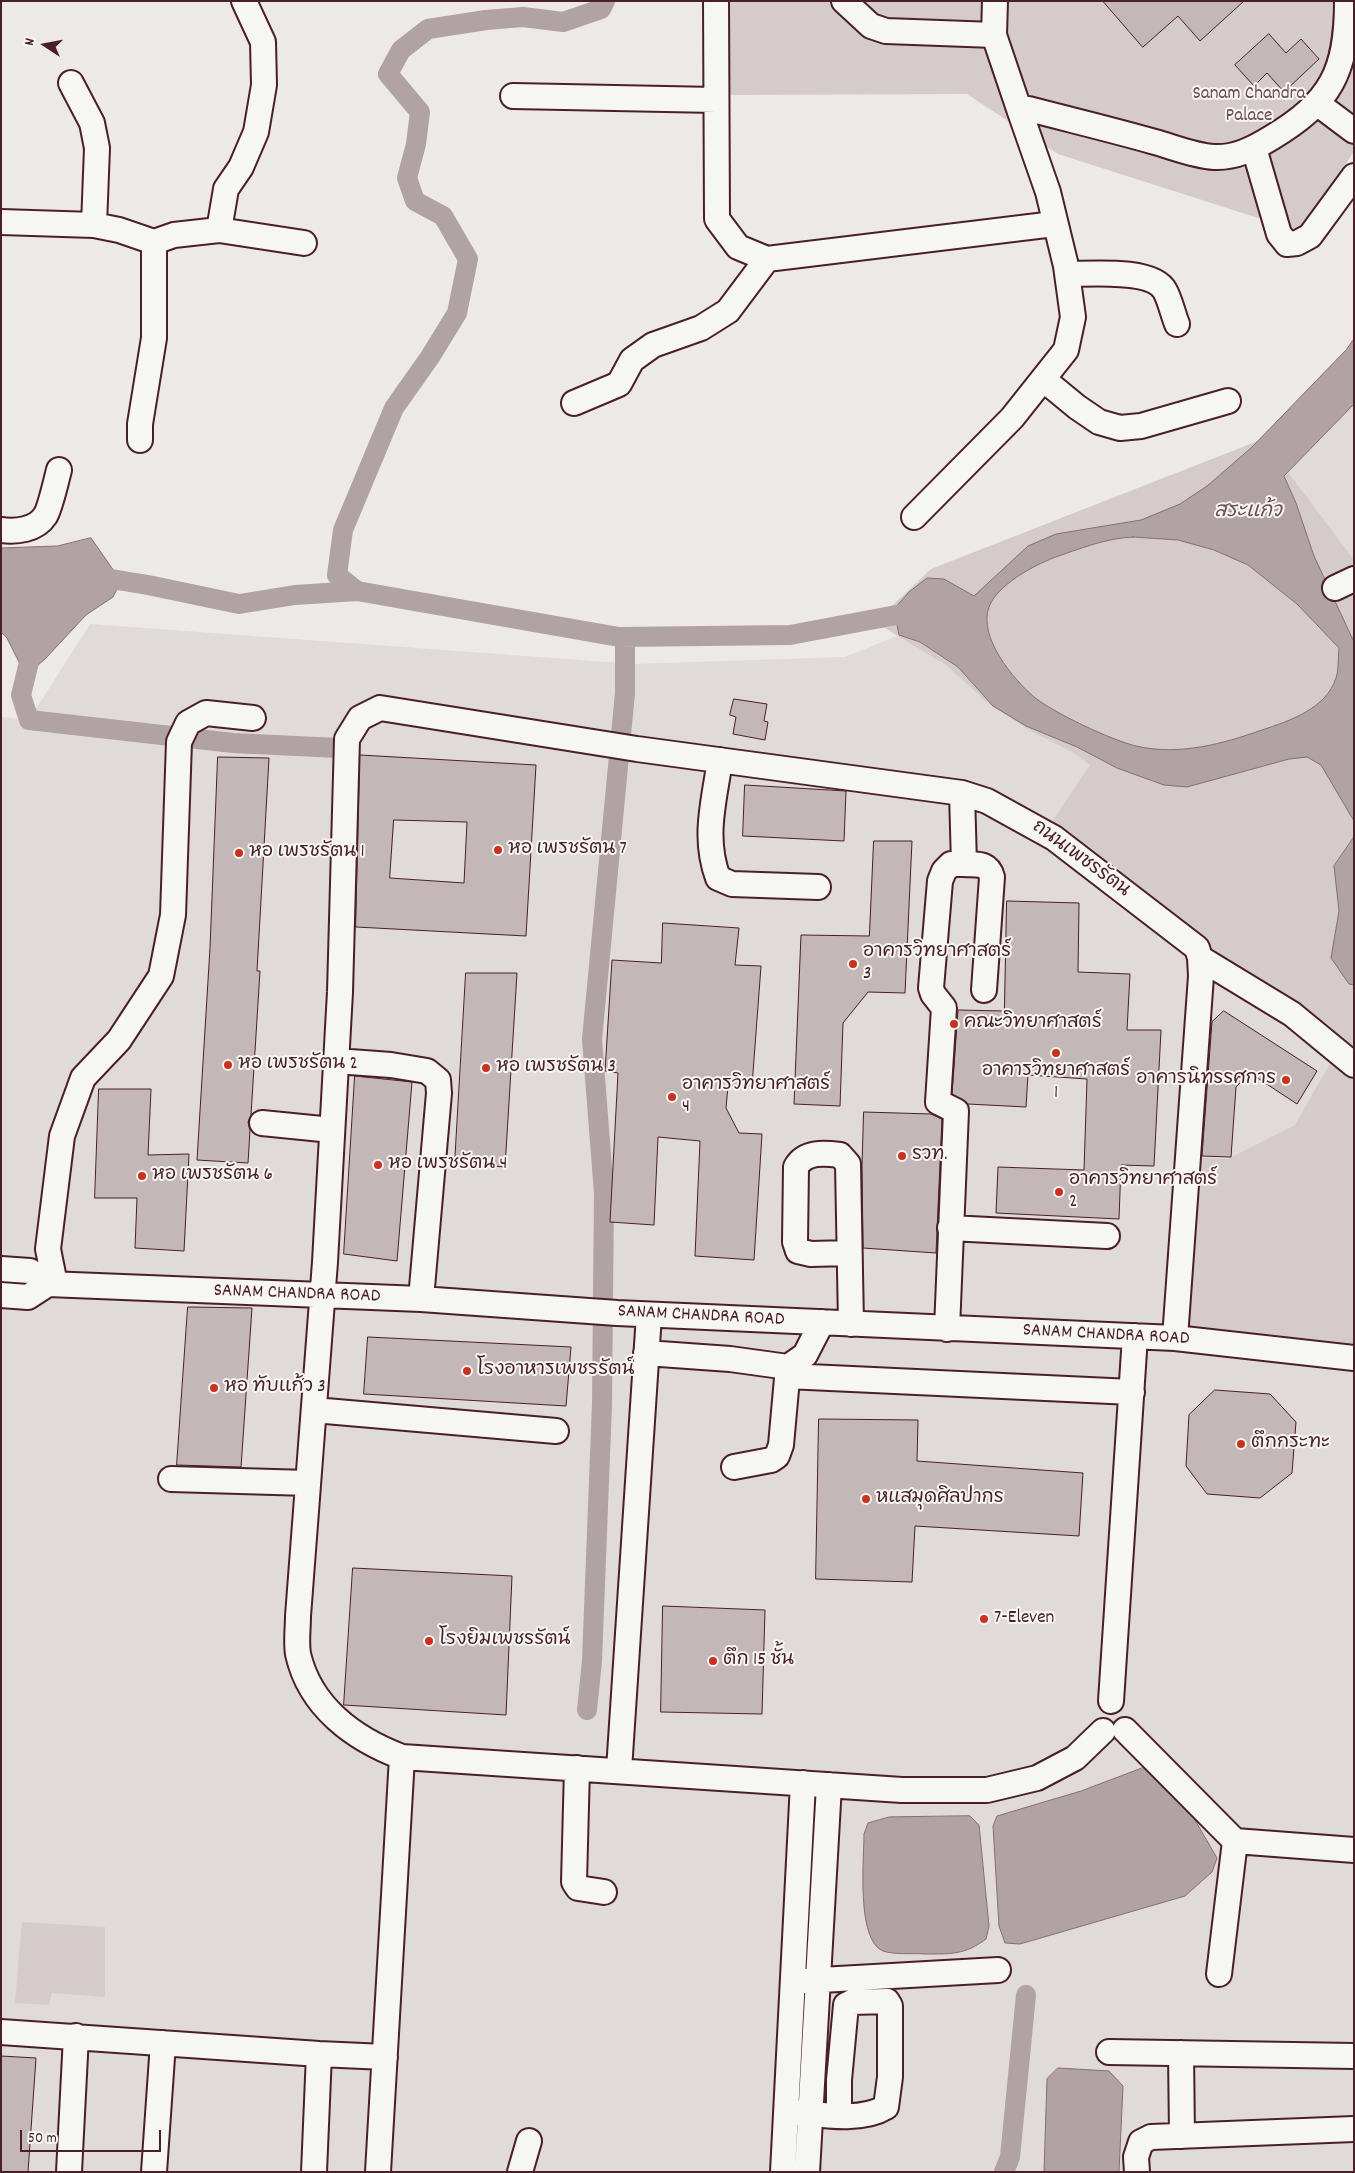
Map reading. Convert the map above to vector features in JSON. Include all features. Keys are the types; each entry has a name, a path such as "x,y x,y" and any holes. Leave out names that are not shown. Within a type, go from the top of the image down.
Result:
{"street":[{"path":"219,230 226,189 241,167 256,132 264,85 264,42 244,1"},
{"path":"716,1 717,219 738,247 767,258 1054,224"},
{"path":"844,1 871,26 886,31 994,35"},
{"path":"914,517 1012,418 1044,379 1066,350 1073,316 1067,274 1048,192 994,35 995,1"},
{"path":"1019,109 1029,109 1094,125 1211,157 1233,156 1254,148 1292,125 1318,104 1334,82 1342,57 1347,23 1347,1"},
{"path":"71,83 92,123 97,148 94,226"},
{"path":"513,96 716,100"},
{"path":"1318,104 1354,131"},
{"path":"1254,148 1279,234 1287,244 1297,244 1310,236 1354,176"},
{"path":"1,222 94,226 119,230 154,242 174,235 219,230 304,243"},
{"path":"140,440 140,424 154,338 154,242"},
{"path":"574,404 620,384 632,360 653,345 701,328 728,311 767,258"},
{"path":"1067,274 1115,274 1150,278 1164,289 1176,324"},
{"path":"1044,379 1077,407 1099,422 1120,428 1141,426 1228,401"},
{"path":"1,530 11,531 29,528 45,516 59,470"},
{"name":"ถนนเพชรรัตน","path":"1114,1730 1076,1758 1037,1778 987,1790 912,1790 402,1757 377,1747 349,1730 325,1708 307,1682 298,1652 298,1616 323,1297 336,1061 347,739 360,718 380,708 637,749 962,793 987,801 1054,838 1197,948 1200,958 1292,1014 1354,1065"},
{"path":"1,1295 28,1297 51,1284 48,1249 62,1136 83,1078 119,1040 161,976 173,915 179,742 188,724 206,713 253,718"},
{"path":"720,760 710,831 711,860 718,878 732,884 818,888"},
{"path":"962,793 964,864"},
{"path":"947,1329 956,1111 938,1102 944,1008 933,994 930,976 940,881 944,871 951,864 985,865 990,869 992,877 984,990"},
{"path":"1175,1338 1201,976 1200,958"},
{"path":"336,1061 391,1065 427,1071 438,1080 439,1094 421,1300"},
{"path":"262,1123 332,1130"},
{"path":"950,1228 1107,1236"},
{"path":"849,1253 851,1324"},
{"name":"SANAM CHANDRA ROAD","path":"1,1269 30,1271 51,1284 421,1300 648,1315 1175,1338 1354,1358"},
{"path":"619,1770 648,1315"},
{"path":"734,1467 771,1460 777,1456 781,1445 788,1371 805,1355 822,1322"},
{"path":"1135,1336 1111,1701 1122,1704 1128,1710 1130,1719 1114,1730 1235,1841 1354,1850"},
{"path":"646,1353 730,1359 788,1371 1132,1392"},
{"path":"314,1410 556,1430"},
{"path":"171,1479 308,1483"},
{"path":"378,2172 402,1757"},
{"path":"577,1768 574,1882 578,1888 604,1892"},
{"path":"783,2172 803,1783"},
{"path":"807,2172 829,1785"},
{"path":"1219,1974 1235,1841"},
{"path":"792,1982 998,1970"},
{"path":"786,2111 839,2115 874,2114 886,2107 890,2077 890,2006 887,2001 852,2002 846,2005 839,2080 839,2115"},
{"path":"1,2032 385,2057"},
{"path":"70,2172 76,2036"},
{"path":"154,2172 163,2043"},
{"path":"1109,2052 1354,2056"},
{"path":"1181,2053 1182,2136"},
{"path":"317,2171 320,2054"},
{"path":"1136,2172 1136,2157 1141,2142 1151,2137 1354,2129"},
{"path":"520,2172 529,2141"}],"shaded area":[{"path":"1354,382 1354,2172 1,2172 1,717 29,720 90,624 634,664 845,657 1213,508"}],"green space":[{"name":"Sanam Chandra Palace","path":"726,1 1354,1 1354,151 1302,232 1058,154 967,94 727,95"},
{"path":"1263,439 1354,560 1354,1356 1183,1329 1187,1157 1228,1159 1295,1125 1337,1051 1049,826 1090,765 1074,753 1031,731 990,705 946,665 875,622 931,569"},
{"path":"22,1922 105,1927 105,1997 52,1993 49,2005 15,2003"}],"water":[{"name":"สระแก้ว","path":"1354,339 1354,404 1284,476 1296,503 1314,556 1354,642 1354,821 1321,765 1307,757 1289,759 1187,787 1164,785 1117,768 1077,747 1026,726 993,706 958,667 920,642 899,635 894,609 909,592 927,578 944,579 974,596 1028,546 1056,534 1141,520 1180,504 1207,486 1251,448 1346,350","holes":["1133,537 1178,540 1214,550 1248,565 1297,604 1339,648 1336,678 1331,689 1315,706 1295,718 1216,744 1184,749 1152,749 1112,738 1055,711 1034,697 1008,669 993,644 988,631 987,619 989,607 993,599 1016,577 1053,558 1103,542"]},
{"path":"91,538 121,581 113,597 86,615 46,658 26,676 7,638 1,632 1,548 57,546"},
{"path":"1354,837 1354,985 1349,984 1331,958 1339,911 1334,866"},
{"path":"1156,1763 1166,1770 1217,1858 1212,1872 1185,1896 1020,1944 1005,1943 999,1926 993,1826 997,1816 1081,1791"},
{"path":"970,1816 979,1825 989,1926 986,1939 964,1951 950,1953 898,1953 883,1951 874,1944 865,1916 863,1898 864,1834 868,1823 889,1817"},
{"path":"1058,2068 1109,2071 1123,2086 1119,2172 1044,2172 1047,2079"}],"building":[{"path":"1103,1 1244,1 1200,41 1178,16 1143,47"},
{"path":"1269,34 1286,53 1301,39 1319,59 1284,92 1267,73 1254,86 1235,65"},
{"path":"734,699 767,704 764,721 768,722 765,740 733,734 736,717 730,715"},
{"name":"หอ เพรชรัตน 7","path":"360,755 536,765 526,936 356,927","holes":["394,820 467,822 464,883 390,878"]},
{"path":"218,757 269,758 257,971 260,971 251,1115 248,1122 250,1130 248,1163 197,1160 210,948"},
{"path":"745,785 846,791 844,841 743,836"},
{"name":"อาคารวิทยาศาสตร์ 3","path":"874,841 912,841 905,993 868,992 843,1023 840,1106 794,1104 801,935 869,936"},
{"name":"อาคารวิทยาศาสตร์ 1","path":"1007,901 1079,903 1078,972 1130,974 1127,1030 1161,1030 1154,1166 1121,1165 1119,1219 996,1213 998,1167 1084,1170 1087,1079 1028,1075 1026,1107 968,1104 952,1094 958,1010 1004,1011"},
{"name":"อาคารวิทยาศาสตร์ 4","path":"663,923 739,928 735,965 761,966 752,1086 728,1086 726,1108 739,1133 762,1134 754,1260 695,1256 700,1141 658,1137 654,1225 610,1222 618,1073 605,1071 612,960 661,963"},
{"name":"หอ เพรชรัตน 3","path":"466,973 517,973 505,1167 455,1163"},
{"name":"อาคารนิทรรศการ","path":"1224,1011 1317,1071 1297,1104 1250,1073 1236,1087 1231,1157 1202,1156 1212,1022"},
{"name":"หอ เพรชรัตน 4","path":"355,1076 412,1082 397,1261 344,1254"},
{"name":"หอ เพรชรัตน 6","path":"99,1089 151,1089 148,1155 189,1154 184,1251 135,1248 137,1198 95,1198"},
{"name":"รวท.","path":"864,1112 931,1114 942,1119 936,1253 863,1248 862,1166"},
{"name":"หอ ทับแก้ว 3","path":"188,1307 252,1308 241,1467 177,1465"},
{"name":"โรงอาหารเพชรรัตน์","path":"368,1337 571,1347 566,1406 364,1394"},
{"name":"ตึกกระทะ","path":"1215,1390 1270,1394 1296,1422 1292,1473 1260,1498 1207,1494 1186,1466 1189,1415"},
{"path":"819,1419 918,1420 917,1461 1083,1473 1079,1536 915,1526 912,1582 816,1579"},
{"name":"โรงยิมเพชรรัตน์","path":"353,1568 512,1576 506,1715 344,1705"},
{"name":"ตึก 15 ชั้น","path":"663,1606 765,1610 762,1714 661,1712"},
{"path":"1,2056 36,2058 28,2172 1,2172"}],"waterway":[{"path":"605,1 601,9 563,22 523,17 486,20 428,29 401,50 388,74 420,112 416,144 407,178 415,201 443,216 468,259 457,313 430,357 394,408 343,530 337,575 357,591 619,637 790,635 907,613 922,615"},
{"path":"93,576 148,585 239,604 295,595 357,591"},
{"path":"587,1710 592,1661 602,1404 604,1193 592,1039 625,693 625,637"},
{"path":"32,650 21,695 29,720 233,743 338,748"},
{"path":"1004,2172 1010,2157 1026,1995"}],"place":[{"name":"หอ เพรชรัตน 7","path":"498,850"},
{"name":"หอ เพรชรัตน 1","path":"239,853"},
{"name":"อาคารวิทยาศาสตร์ 3","path":"853,964"},
{"name":"คณะวิทยาศาสตร์","path":"954,1024"},
{"name":"อาคารวิทยาศาสตร์ 1","path":"1056,1053"},
{"name":"หอ เพรชรัตน 2","path":"228,1065"},
{"name":"หอ เพรชรัตน 3","path":"486,1068"},
{"name":"อาคารนิทรรศการ","path":"1286,1080"},
{"name":"อาคารวิทยาศาสตร์ 4","path":"672,1097"},
{"name":"รวท.","path":"902,1156"},
{"name":"หอ เพรชรัตน 4","path":"378,1165"},
{"name":"หอ เพรชรัตน 6","path":"142,1176"},
{"name":"อาคารวิทยาศาสตร์ 2","path":"1059,1192"},
{"name":"โรงอาหารเพชรรัตน์","path":"467,1371"},
{"name":"หอ ทับแก้ว 3","path":"214,1388"},
{"name":"ตึกกระทะ","path":"1241,1444"},
{"name":"หแสมุดศิลปากร","path":"866,1499"},
{"name":"7-Eleven","path":"984,1619"},
{"name":"โรงยิมเพชรรัตน์","path":"429,1641"},
{"name":"ตึก 15 ชั้น","path":"713,1661"}]}
